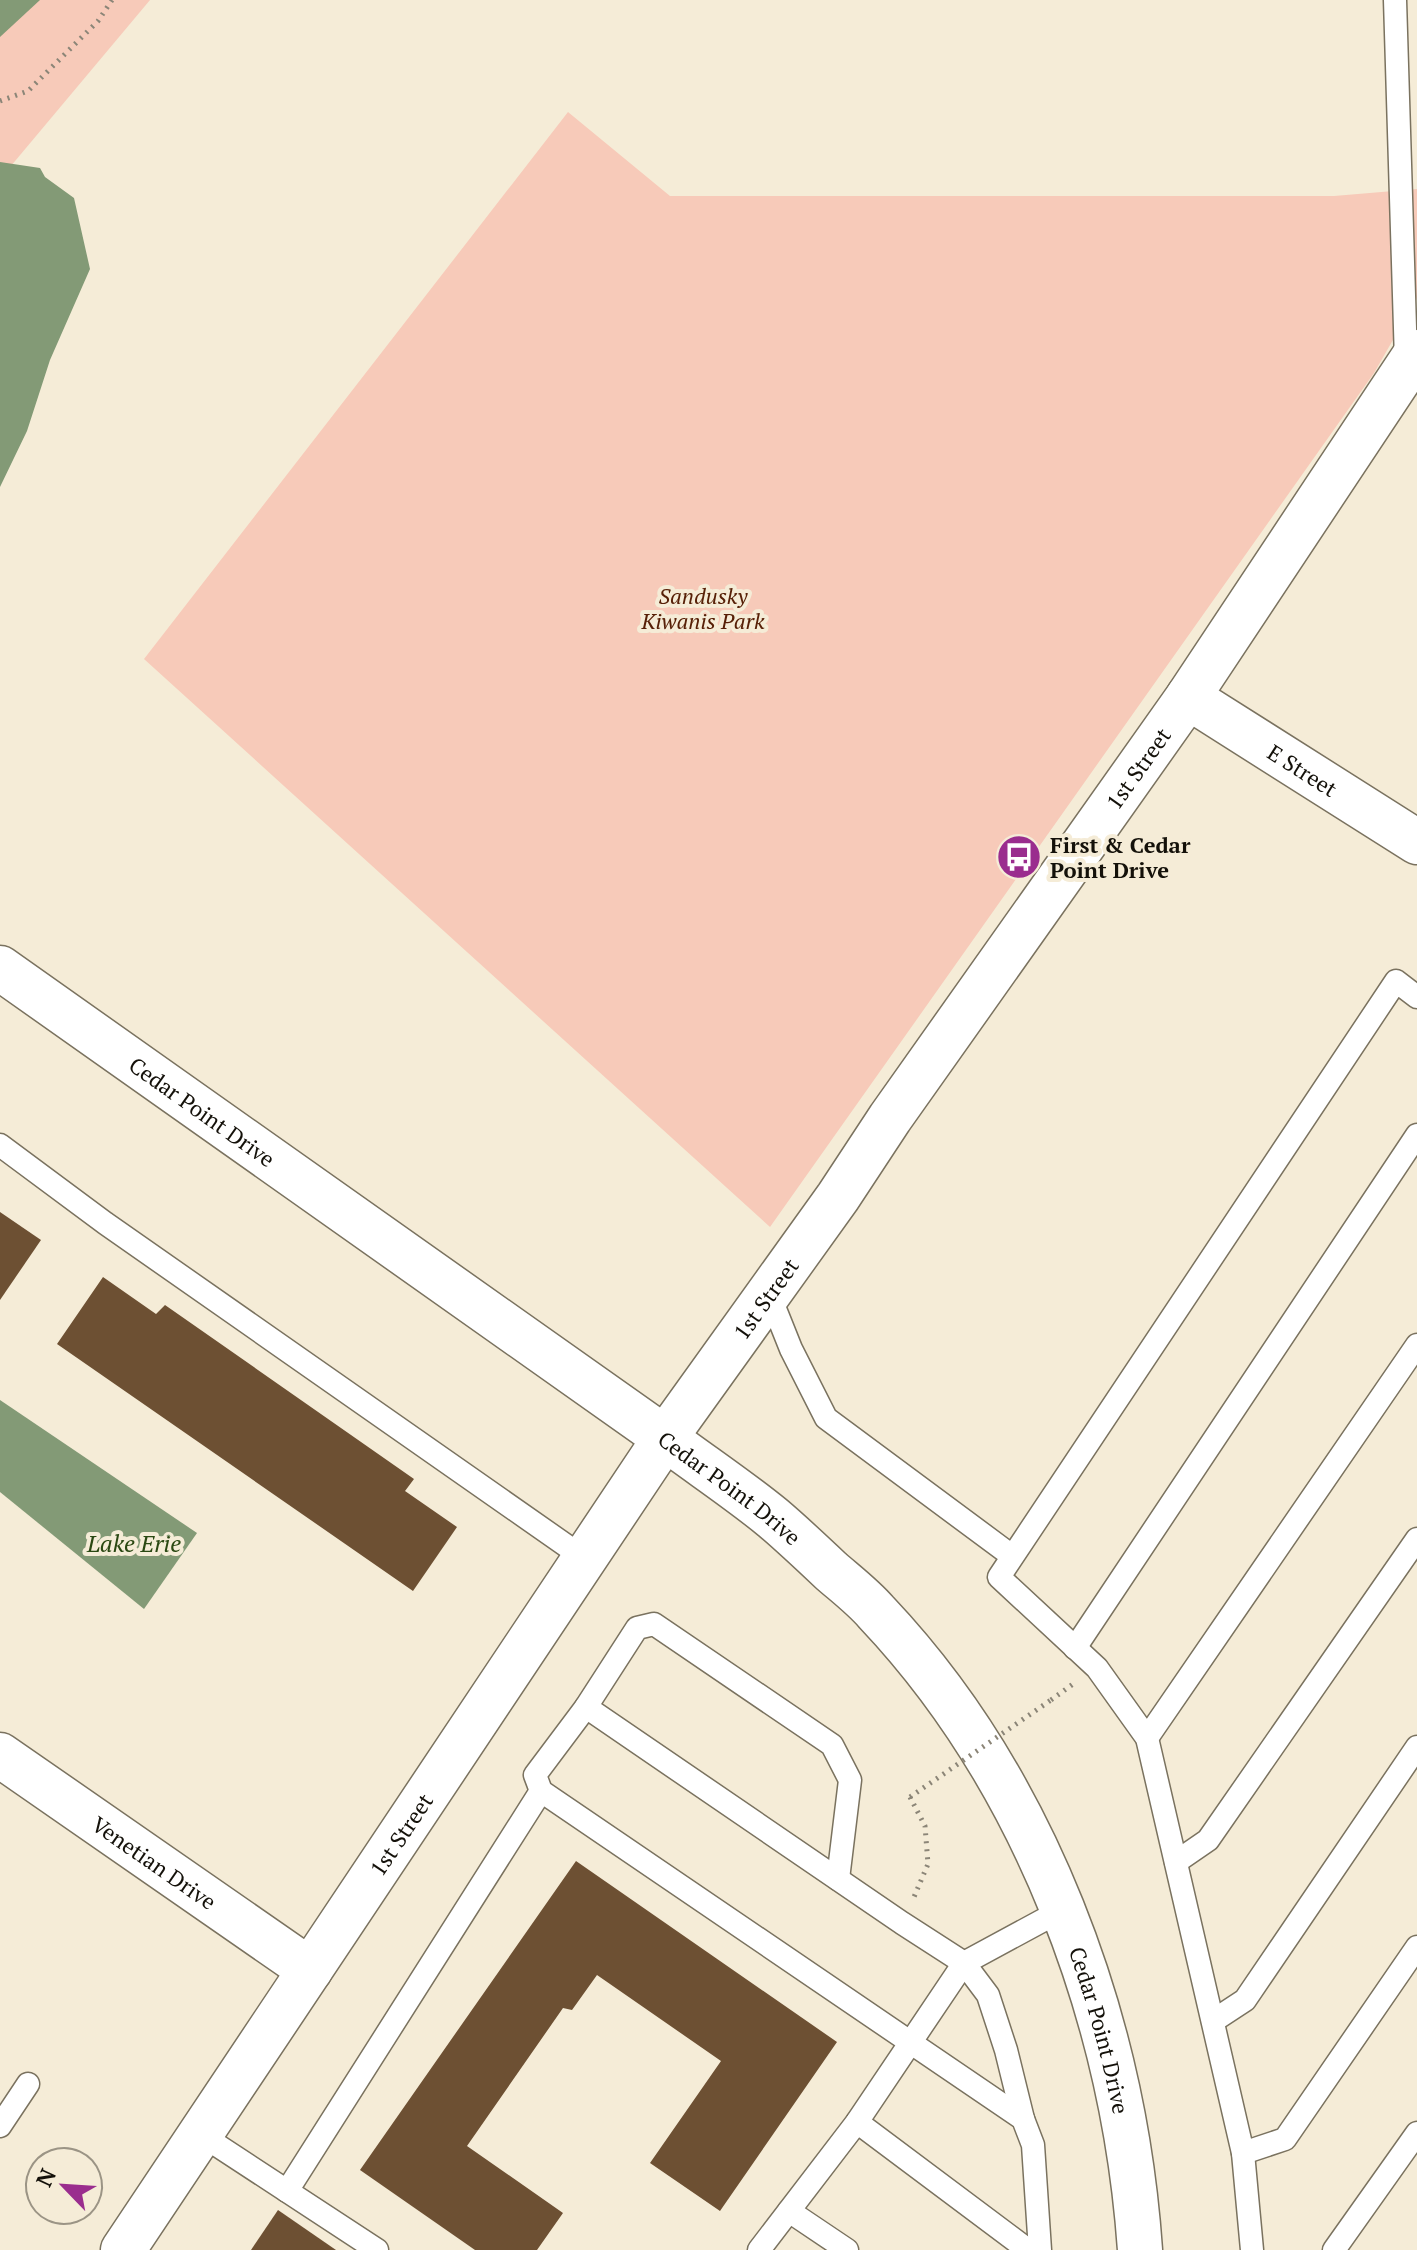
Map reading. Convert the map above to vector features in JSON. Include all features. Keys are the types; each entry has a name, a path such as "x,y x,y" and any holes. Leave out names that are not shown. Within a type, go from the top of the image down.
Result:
{"main road":[{"name":"1st Street","path":"123,2250 665,1438 1188,697 1412,359"},
{"name":"E Street","path":"1188,697 1417,842"},
{"name":"Cedar Point Drive","path":"0,968 665,1438 783,1528 876,1611 977,1738 1037,1851 1062,1910 1100,2016 1121,2098 1136,2191 1140,2250"},
{"name":"Venetian Drive","path":"0,1755 310,1970"}],"lane":[{"path":"1395,0 1412,359"},
{"path":"1252,2250 1243,2153 1147,1738 1097,1668 999,1577 1396,981 1417,997"},
{"path":"1075,1648 1417,1135"},
{"path":"0,1145 105,1223 584,1558"},
{"path":"769,1294 791,1349 826,1418 1012,1556"},
{"path":"1147,1738 1417,1345"},
{"path":"1176,1862 1208,1840 1417,1539"},
{"path":"838,1879 850,1780 832,1745 654,1624 637,1628 586,1707 535,1775 541,1791 1023,2119"},
{"path":"586,1707 964,1963 988,1995 1033,2145 1040,2250"},
{"path":"1213,2021 1245,2000 1417,1747"},
{"path":"287,2191 541,1791"},
{"path":"759,2250 857,2122 964,1963 1062,1910"},
{"path":"1243,2153 1285,2139 1417,1947"},
{"path":"0,2126 28,2084"},
{"path":"857,2122 1028,2250"},
{"path":"1334,2250 1417,2133"},
{"path":"200,2134 377,2250"},
{"path":"789,2211 847,2250"}],"path":[{"path":"0,101 28,91 98,21 112,0"},
{"path":"902,1923 928,1864 925,1826 910,1797 1051,1700"}],"green space":[{"path":"0,0 150,0 0,179"},
{"name":"Sandusky Kiwanis Park","path":"568,112 670,196 1334,196 1417,189 1417,298 1374,373 770,1227 144,659"}],"water":[{"path":"0,0 40,0 0,37"},
{"path":"0,162 40,168 45,177 74,198 90,269 50,360 27,431 0,487"},
{"name":"Lake Erie","path":"0,1400 197,1533 144,1609 0,1492"}],"building":[{"path":"0,1212 41,1240 0,1300"},
{"path":"103,1277 156,1314 165,1305 414,1479 405,1491 457,1527 413,1591 57,1344"},
{"path":"576,1861 837,2042 720,2211 650,2163 721,2061 597,1975 572,2010 563,2008 467,2146 563,2213 537,2250 475,2250 360,2170"},
{"path":"278,2210 336,2250 251,2250"}],"place":[{"name":"First & Cedar Point Drive","path":"1019,857"}]}
